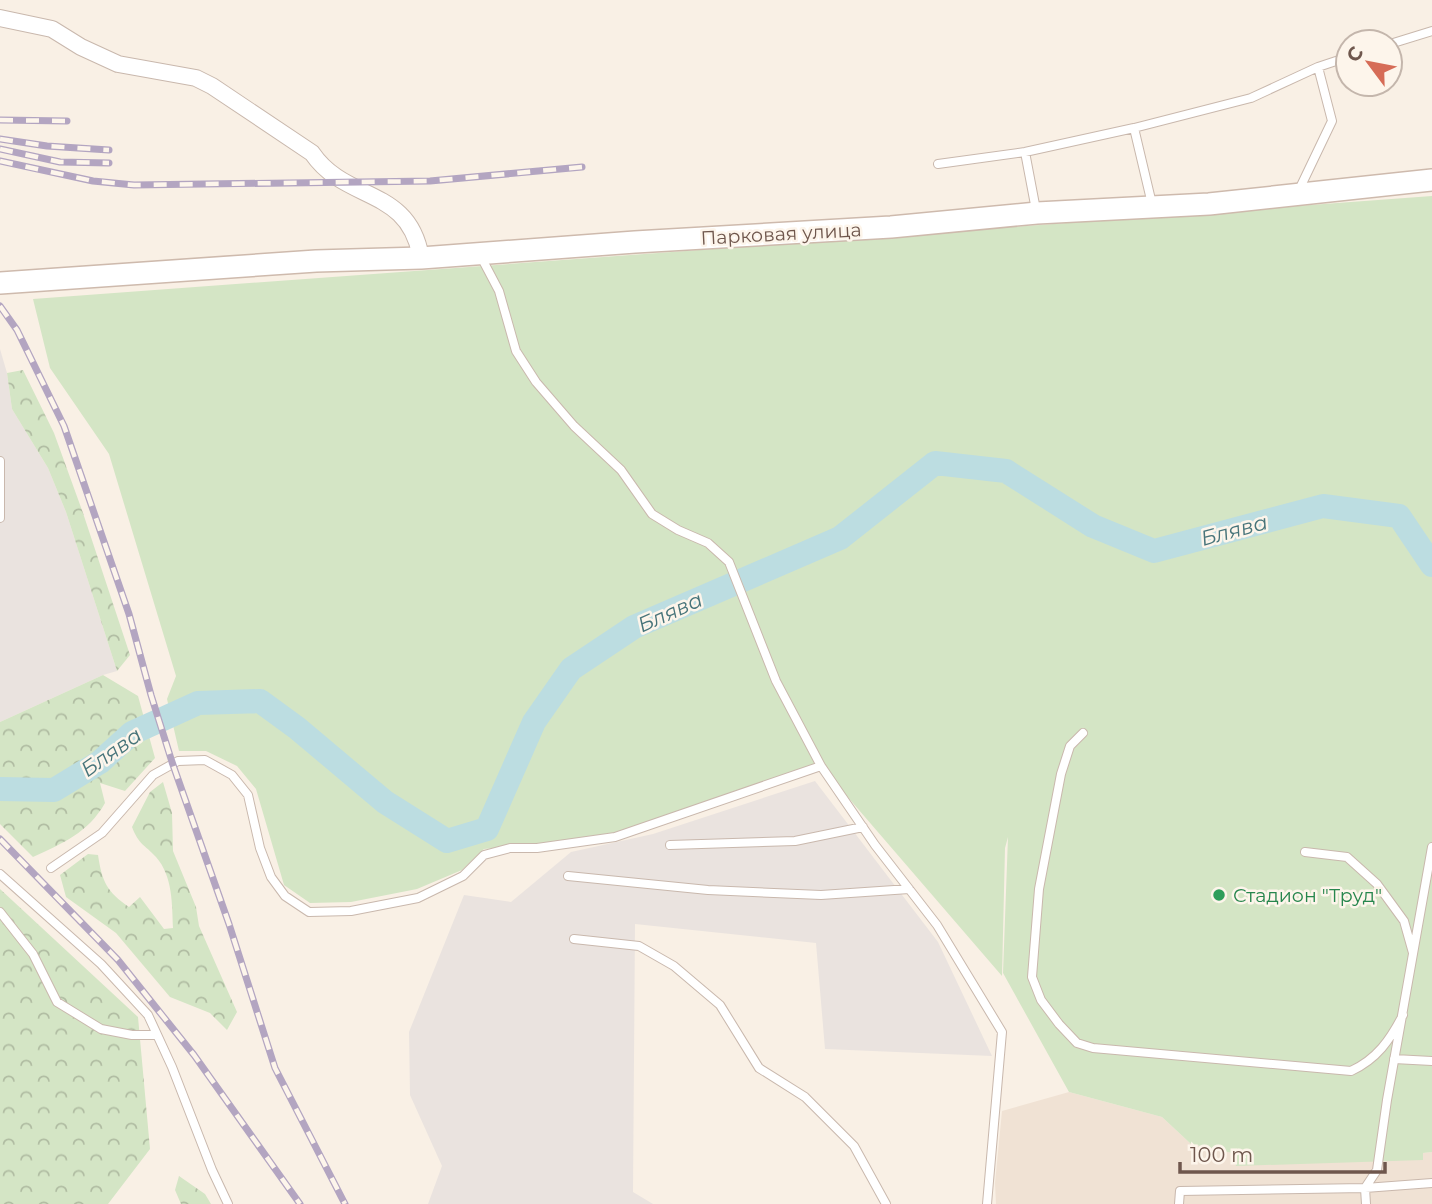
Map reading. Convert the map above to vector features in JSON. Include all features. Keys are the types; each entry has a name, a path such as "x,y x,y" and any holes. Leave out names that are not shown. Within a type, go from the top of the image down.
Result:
{"street":[{"path":"0,18 52,29 81,47 118,64 196,78 212,86 312,153 321,167 332,175 404,215 418,238 421,258"},
{"name":"Парковая улица","path":"0,283 316,261 480,255 635,242 891,227 1037,213 1209,204 1432,180"}],"lane":[{"path":"1404,40 1432,31"},
{"path":"939,164 1025,152 1251,98 1334,62"},
{"path":"1297,194 1332,121 1318,67"},
{"path":"1134,128 1153,207"},
{"path":"1025,152 1037,213"},
{"path":"480,255 499,291 516,351 536,382 574,426 621,470 652,514 678,530 708,543 729,562 776,681 821,766 937,925 1002,1032 987,1204"},
{"path":"0,461 0,518"},
{"path":"1083,733 1070,746 1061,774 1039,889 1032,977 1041,1000 1077,1043 1093,1048 1351,1071 1377,1055 1391,1038 1403,1015"},
{"path":"51,868 102,833 153,775 178,761 205,760 232,775 248,796 260,848 271,877 285,896 309,912 351,911 418,898 463,876 484,855 510,848 537,848 615,836 821,766"},
{"path":"670,845 795,841 863,827"},
{"path":"1366,1204 1365,1188 1377,1170 1432,847"},
{"path":"1305,852 1348,857 1377,884 1404,921 1413,956"},
{"path":"0,874 101,964 148,1015 228,1204"},
{"path":"568,876 708,890 821,895 909,889"},
{"path":"0,912 33,954 57,1002 101,1029 132,1035 157,1035"},
{"path":"575,939 639,946 674,966 711,997 720,1005 759,1068 805,1097 853,1146 886,1204"},
{"path":"1394,1059 1432,1060"},
{"path":"1179,1204 1180,1191 1365,1188 1432,1183"}],"shaded area":[{"path":"0,349 7,373 12,409 48,468 66,512 117,671 0,722"},
{"path":"815,781 938,942 992,1056 825,1049 816,943 635,924 633,1192 653,1204 428,1204 442,1166 410,1095 409,1032 464,895 511,902 571,852 653,834"},
{"path":"1069,1092 1162,1117 1191,1144 1232,1153 1423,1160 1423,1153 1432,1152 1432,1204 996,1204 995,1183 1002,1111"}],"green space":[{"path":"1432,196 1432,1152 1423,1153 1423,1160 1236,1166 1232,1153 1191,1144 1162,1117 1069,1092 1003,973 1008,837 1005,848 1002,976 821,766 615,837 484,849 462,870 417,889 351,902 310,903 284,885 256,789 237,766 206,751 179,751 167,699 176,676 109,454 50,368 33,299"},
{"path":"23,370 54,433 130,655 117,671 66,512 48,468 12,409 7,373"},
{"path":"103,675 138,696 155,758 125,791 100,783 105,803 91,822 64,842 33,857 0,824 0,722"},
{"path":"163,782 172,813 173,851 196,907 199,926 237,1012 227,1030 210,1013 170,997 116,933 66,897 60,875 88,854 98,855 101,872 115,896 129,907 140,897 164,929 173,928 166,873 132,827 150,792"},
{"path":"0,889 138,1017 150,1149 108,1204 0,1204"},
{"path":"179,1176 205,1194 211,1204 181,1204 175,1190"}],"waterway":[{"name":"Блява","path":"0,789 54,790 100,762 132,733 198,703 260,701 297,728 385,802 447,841 487,829 534,722 571,669 634,627 840,538 935,463 1006,471 1093,526 1154,551 1323,506 1399,516 1432,565"}],"railway":[{"path":"0,120 67,121"},
{"path":"0,139 47,146 109,150"},
{"path":"0,149 60,162 109,163"},
{"path":"0,161 93,181 134,185 430,181 582,167"},
{"path":"0,306 17,330 64,426 129,614 172,762 229,924 275,1068 345,1204"},
{"path":"0,839 118,960 194,1055 300,1204"}],"place":[{"name":"Стадион \"Труд\"","path":"1219,895"}]}
